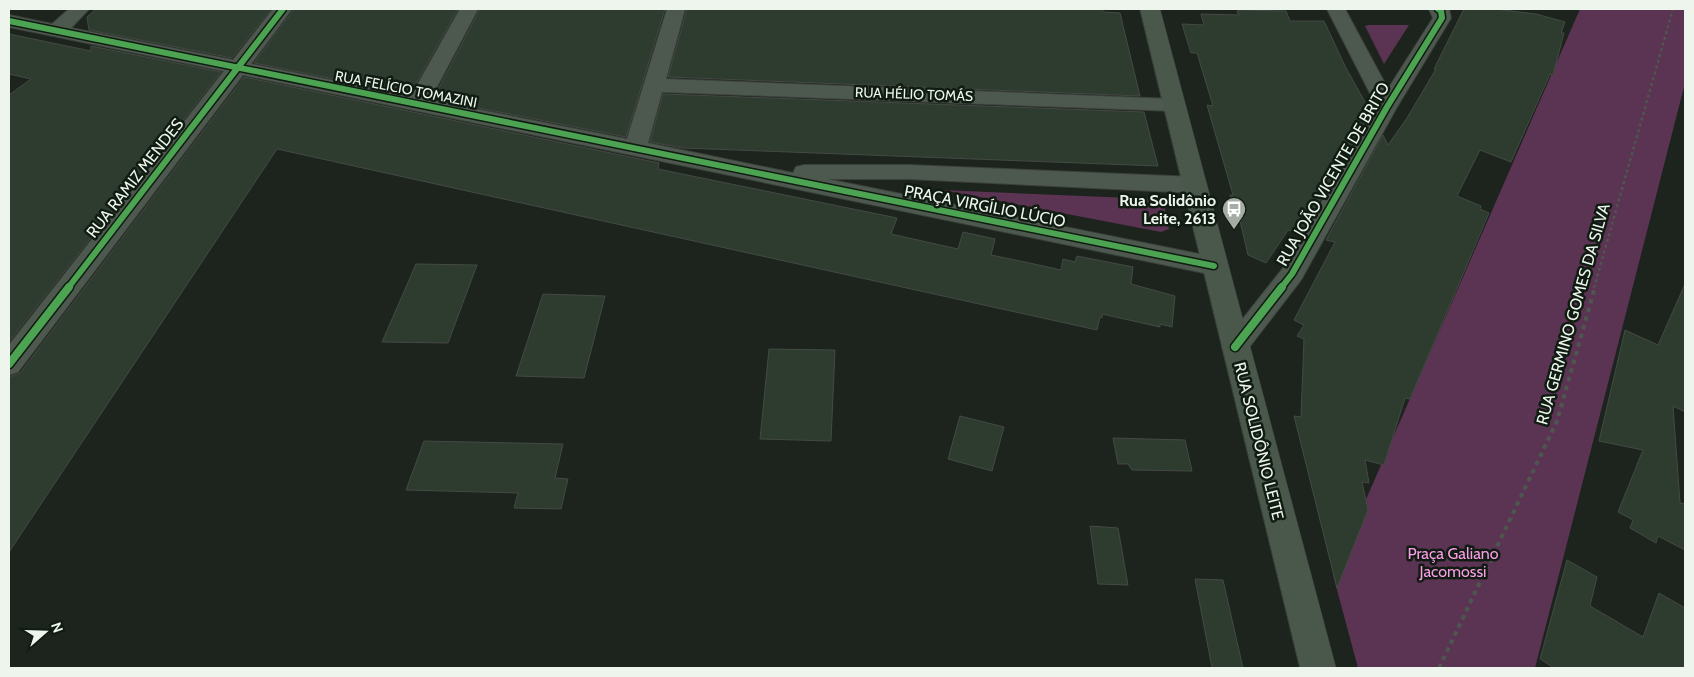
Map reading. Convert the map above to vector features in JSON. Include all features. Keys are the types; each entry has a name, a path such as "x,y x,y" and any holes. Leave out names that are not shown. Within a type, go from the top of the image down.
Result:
{"main road":[{"name":"RUA SOLIDÔNIO LEITE","path":"1150,9 1318,668"}],"street":[{"path":"56,31 80,9"},
{"name":"RUA RAMIZ MENDES","path":"9,364 283,9"},
{"path":"417,104 469,9"},
{"path":"635,149 676,9"},
{"path":"1336,9 1387,107"},
{"name":"RUA JOÃO VICENTE DE BRITO","path":"1235,347 1292,274 1387,107 1442,18 1443,15 1439,9"},
{"name":"RUA FELÍCIO TOMAZINI","path":"9,21 750,173"},
{"name":"RUA HÉLIO TOMÁS","path":"653,85 1174,105"},
{"name":"PRAÇA VIRGÍLIO LÚCIO","path":"750,173 909,172 1195,185"},
{"name":"PRAÇA VIRGÍLIO LÚCIO","path":"750,173 1214,266"}],"green space":[{"name":"Praça Galiano Jacomossi","path":"1580,9 1685,9 1685,83 1535,668 1358,668 1333,575"},
{"path":"1409,25 1384,64 1365,26"},
{"path":"942,190 1155,199 1164,204 1169,229 1161,232"}],"building":[{"path":"96,9 271,9 232,58 89,30 87,17"},
{"path":"294,9 458,9 410,94 254,63"},
{"path":"480,9 665,9 626,137 433,99"},
{"path":"687,9 1102,9 1103,12 1120,13 1140,96 668,77"},
{"path":"1464,9 1495,9 1536,14 1565,22 1561,33 1564,33 1553,75 1550,74 1511,162 1480,150 1457,196 1481,206 1480,209 1489,213 1410,399 1405,398 1384,465 1365,460 1369,483 1362,482 1368,510 1337,588 1294,416 1301,417 1304,339 1297,336 1304,325 1294,320 1335,242 1326,240 1383,135 1388,145 1407,118 1436,69 1434,69"},
{"path":"1237,11 1286,11 1290,21 1324,21 1345,66 1371,113 1301,233 1288,230 1266,263 1248,255 1240,221 1237,221 1230,195 1233,195 1207,105 1213,106 1197,53 1191,53 1182,24 1204,25 1201,14 1239,15"},
{"path":"9,34 91,51 91,46 221,72 9,342 9,95 31,79 9,74"},
{"path":"244,77 659,163 658,169 897,218 891,234 958,249 963,232 995,239 991,255 1061,270 1063,259 1075,262 1077,256 1133,267 1131,284 1175,296 1172,327 1160,324 1160,327 1102,314 1097,330 277,149 9,552 9,377 20,373"},
{"path":"663,94 1144,112 1158,166 683,148 650,142"},
{"path":"416,264 477,265 448,343 382,342"},
{"path":"1685,284 1685,412 1673,406 1680,503 1685,504 1685,550 1658,536 1656,543 1630,528 1633,520 1618,512 1643,450 1599,441 1625,330 1658,345"},
{"path":"543,294 605,296 584,378 516,376"},
{"path":"769,349 835,350 831,441 760,439"},
{"path":"960,416 1004,427 992,471 948,459"},
{"path":"1113,438 1185,440 1192,471 1132,470 1128,464 1118,464"},
{"path":"424,441 563,444 555,478 568,479 561,509 514,508 518,493 406,490"},
{"path":"1090,526 1118,528 1128,585 1098,584"},
{"path":"1567,560 1597,577 1590,606 1643,637 1659,593 1685,608 1685,668 1554,668 1540,659"},
{"path":"1195,579 1223,580 1243,668 1212,668"}],"cycle path":[{"path":"9,364 283,9"},
{"path":"1235,347 1292,274 1387,107 1442,18 1441,11 1438,9"},
{"path":"9,21 1214,266"}],"place":[{"name":"Rua Solidônio Leite, 2613","path":"1234,230"}]}
